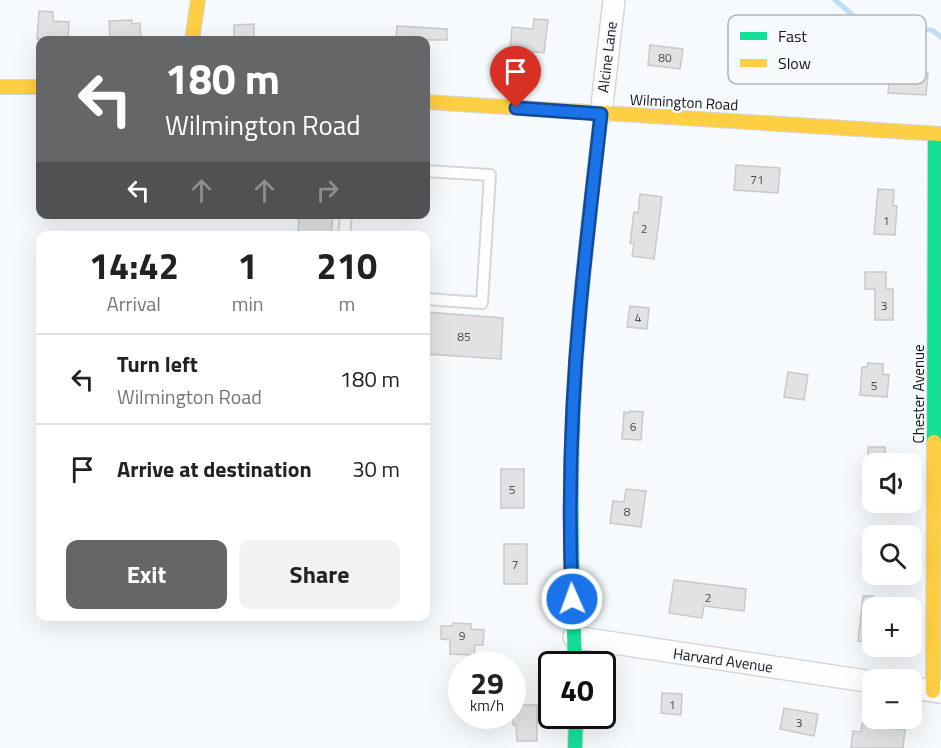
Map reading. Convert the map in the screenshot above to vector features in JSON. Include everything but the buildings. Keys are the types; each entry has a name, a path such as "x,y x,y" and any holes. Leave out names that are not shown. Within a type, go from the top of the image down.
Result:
{"street":[{"path":"193,36 198,0"},
{"name":"Alcine Lane","path":"601,114 615,0"},
{"path":"0,87 36,87"},
{"name":"Wilmington Road","path":"430,102 938,134"},
{"path":"575,651 571,562 576,360 584,259 601,114"},
{"name":"Chester Avenue","path":"937,691 938,134"},
{"name":"Harvard Avenue","path":"574,637 862,680"},
{"path":"922,689 937,691"},
{"path":"575,748 576,729"}],"lane":[{"path":"430,171 490,175 482,303 430,299"}],"waterway":[{"path":"835,0 853,15"},
{"path":"926,30 932,30 941,37"}],"traffic: fast":[{"path":"575,651 572,429 582,290 601,114"},
{"path":"934,442 935,134"},
{"path":"575,748 576,729"}],"traffic: slow":[{"path":"193,36 198,0"},
{"path":"0,87 36,87"},
{"path":"430,102 941,134"},
{"path":"933,691 934,442"}],"route":[{"path":"516,108 601,114 585,248 573,408 572,599"}]}
